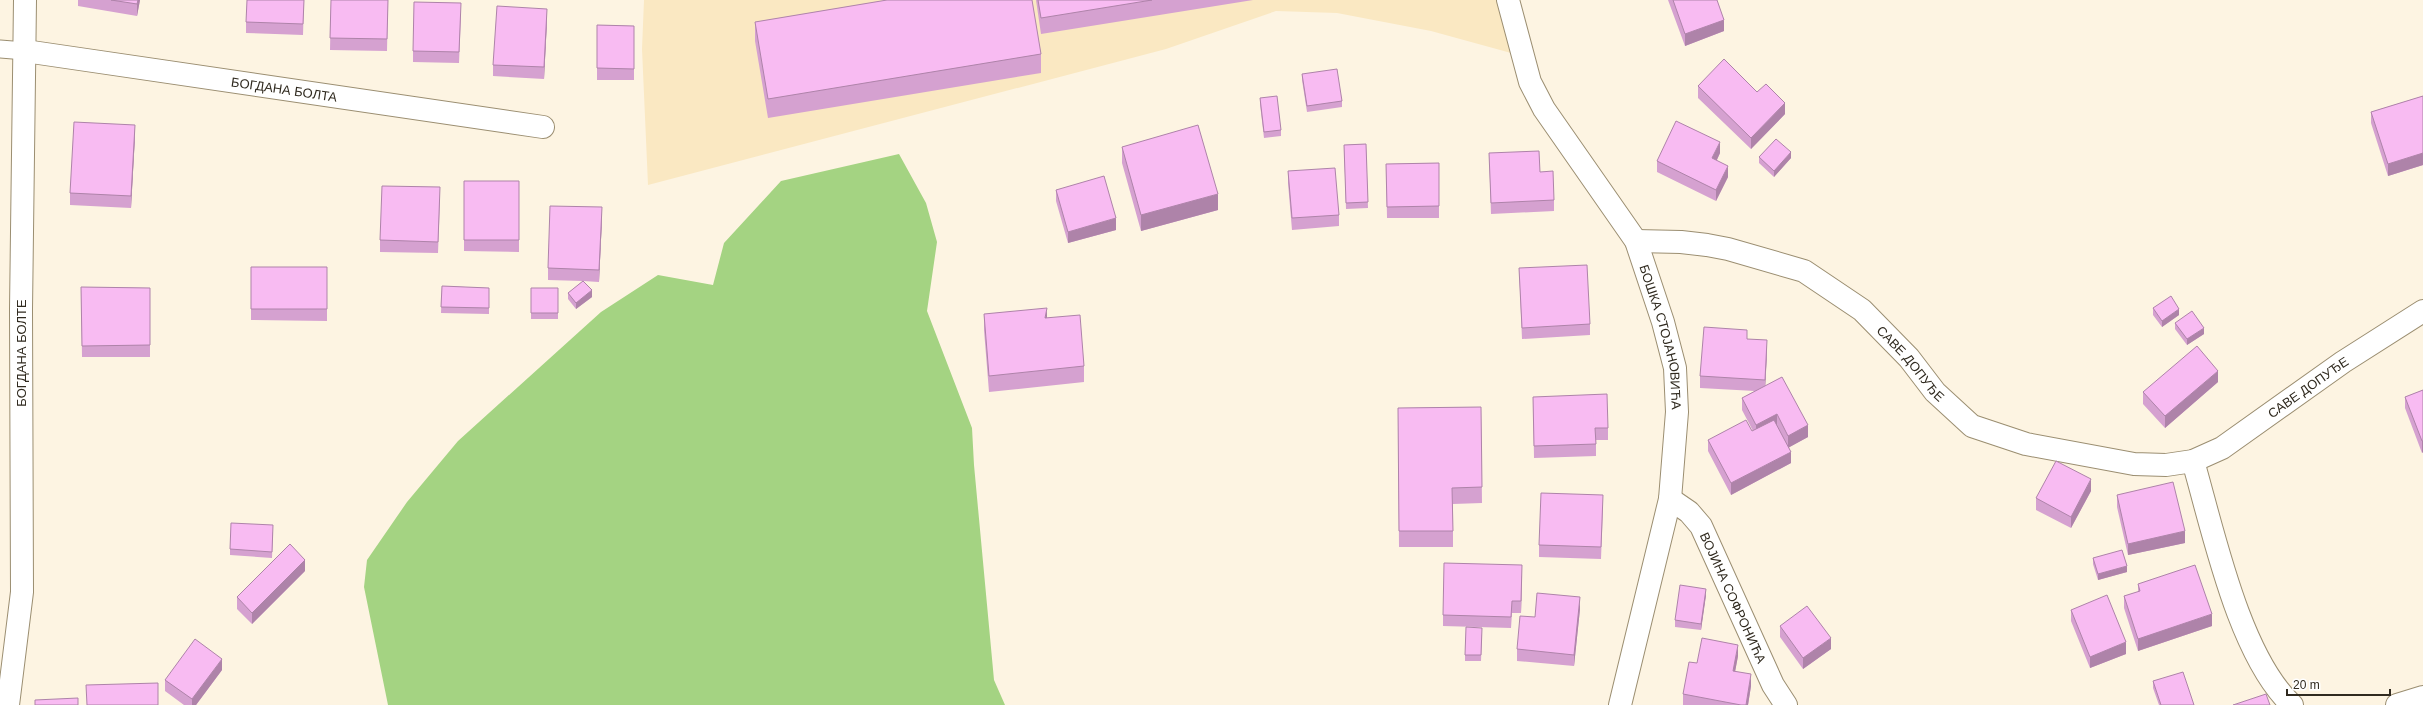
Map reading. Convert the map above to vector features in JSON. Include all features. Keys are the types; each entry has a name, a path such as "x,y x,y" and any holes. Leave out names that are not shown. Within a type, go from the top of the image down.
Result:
{"street":[{"name":"БОГДАНА БОЛТЕ","path":"8,705 22,592 21,310 25,0"},
{"name":"БОШКА СТОЈАНОВИЋА","path":"1508,0 1530,82 1544,109 1636,241 1663,322 1675,368 1677,412 1670,500 1620,705"},
{"name":"БОГДАНА БОЛТА","path":"25,51 544,126"},
{"name":"САВЕ ДОПУЂЕ","path":"1636,241 1682,242 1714,246 1804,271 1862,310 1909,358 1935,392 1972,426 2026,444 2119,462 2166,465 2193,461 2222,448 2343,362 2423,311"},
{"path":"2193,461 2239,617 2270,680 2292,705"},
{"name":"ВОЈИНА СОФРОНИЋА","path":"1670,500 1689,512 1701,526 1773,685 1786,705"},
{"path":"2397,705 2423,697"}],"lane":[{"path":"0,49 25,51"}],"shaded area":[{"path":"644,0 1508,0 1522,56 1431,31 1337,13 1276,11 1166,49 648,185 642,49"}],"green space":[{"path":"899,154 926,203 937,242 927,311 972,428 974,465 994,680 1005,705 388,705 364,587 367,560 407,502 458,441 601,312 658,275 713,285 724,243 781,181"}],"building":[{"path":"111,0 138,0 137,4"},
{"path":"247,0 304,0 303,24 246,22"},
{"path":"331,0 388,0 387,39 330,38"},
{"path":"887,0 1032,0 1041,54 768,99 755,22"},
{"path":"1038,0 1152,0 1041,18"},
{"path":"1673,0 1717,0 1724,20 1685,34"},
{"path":"414,2 461,3 459,52 413,51"},
{"path":"497,6 547,9 544,67 493,65"},
{"path":"597,25 634,26 634,69 597,68"},
{"path":"1724,59 1757,92 1766,84 1785,103 1751,138 1698,86"},
{"path":"1337,69 1342,101 1307,106 1302,74"},
{"path":"1277,96 1281,130 1264,132 1260,98"},
{"path":"2423,96 2423,153 2388,164 2371,112"},
{"path":"1676,121 1720,142 1712,158 1728,166 1716,190 1657,161"},
{"path":"74,122 135,125 131,196 70,193"},
{"path":"1198,125 1218,194 1141,215 1122,147"},
{"path":"1776,139 1791,152 1774,171 1759,157"},
{"path":"1366,144 1368,202 1346,203 1344,145"},
{"path":"1539,151 1540,172 1553,171 1554,200 1491,203 1489,153"},
{"path":"1439,163 1439,206 1387,207 1386,164"},
{"path":"1335,168 1339,215 1292,218 1288,171"},
{"path":"1104,176 1116,218 1068,232 1056,190"},
{"path":"464,181 519,181 519,240 464,240"},
{"path":"382,186 440,187 438,242 380,240"},
{"path":"550,206 602,207 599,270 548,268"},
{"path":"1587,265 1590,324 1522,328 1519,268"},
{"path":"251,267 327,267 327,309 251,309"},
{"path":"583,281 592,290 576,303 568,293"},
{"path":"442,286 489,288 489,308 441,307"},
{"path":"81,287 150,288 150,345 82,346"},
{"path":"531,288 558,288 558,313 531,313"},
{"path":"2171,296 2179,309 2162,321 2153,308"},
{"path":"1047,308 1045,318 1080,315 1084,366 989,376 984,314"},
{"path":"2192,311 2204,328 2187,339 2175,323"},
{"path":"1704,327 1747,330 1747,339 1767,340 1765,380 1700,376"},
{"path":"2197,346 2218,371 2165,416 2143,392"},
{"path":"1782,377 1808,425 1788,436 1777,414 1756,425 1742,398"},
{"path":"2423,390 2423,441 2422,441 2405,397"},
{"path":"1607,394 1608,428 1595,428 1596,444 1534,446 1533,397"},
{"path":"1481,407 1482,487 1452,488 1453,531 1399,531 1398,408"},
{"path":"1746,420 1752,431 1774,420 1791,452 1731,483 1708,440"},
{"path":"2056,461 2091,479 2071,517 2036,498"},
{"path":"2173,482 2185,531 2128,544 2117,495"},
{"path":"1541,493 1603,495 1601,547 1539,545"},
{"path":"231,523 273,525 272,552 230,549"},
{"path":"290,544 305,560 252,613 237,597"},
{"path":"2122,550 2127,566 2098,574 2093,558"},
{"path":"1444,563 1522,565 1521,601 1512,601 1511,617 1443,615"},
{"path":"2195,565 2212,614 2138,639 2124,596 2140,591 2138,584"},
{"path":"1680,585 1706,589 1701,624 1675,620"},
{"path":"1537,593 1580,597 1574,655 1517,649 1520,616 1535,617"},
{"path":"2107,595 2126,642 2090,657 2071,610"},
{"path":"1807,606 1831,638 1803,658 1780,626"},
{"path":"1466,627 1482,628 1481,655 1465,655"},
{"path":"1702,638 1738,645 1733,671 1751,674 1746,705 1683,694 1689,662 1697,663"},
{"path":"195,639 222,659 192,699 165,680"},
{"path":"2183,672 2194,705 2161,705 2153,681"},
{"path":"158,683 158,705 87,705 86,685"},
{"path":"2266,694 2270,705 2233,705"},
{"path":"78,698 78,705 35,705 35,700"}]}
